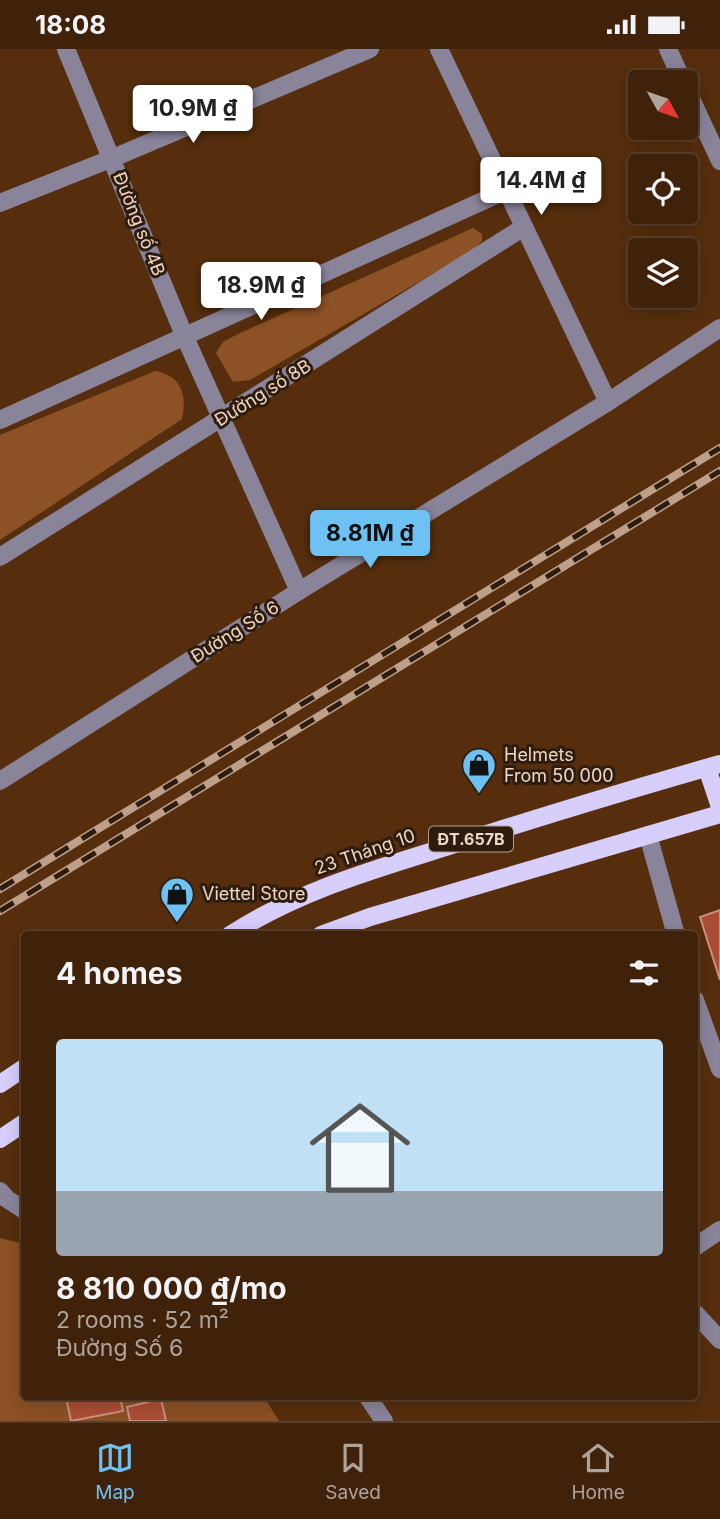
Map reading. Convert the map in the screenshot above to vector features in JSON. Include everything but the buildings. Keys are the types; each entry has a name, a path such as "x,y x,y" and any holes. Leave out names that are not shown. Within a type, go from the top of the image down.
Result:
{"main road":[{"path":"713,766 720,807"},
{"name":"23 Tháng 10","path":"236,931 257,918 329,885 713,766"},
{"name":"ĐT.657B","path":"332,931 369,917 720,814"},
{"path":"0,1084 21,1070"},
{"path":"0,1139 21,1125"}],"street":[{"name":"Đường số 4B","path":"66,49 184,335 299,591"},
{"path":"0,203 370,49"},
{"path":"439,49 608,402"},
{"path":"668,49 678,70"},
{"path":"698,114 720,161"},
{"path":"0,420 506,190"},
{"name":"Đường số 8B","path":"0,557 524,227"},
{"name":"Đường Số 6","path":"0,780 299,591 608,402 720,328"},
{"path":"648,835 675,931"},
{"path":"698,1008 720,1069"},
{"path":"0,1191 21,1208"},
{"path":"698,1245 720,1230"},
{"path":"698,1316 720,1340"},
{"path":"370,1400 384,1421"}],"shaded area":[{"path":"473,228 482,234 482,241 472,251 250,380 233,382 216,353 223,342 238,334"},
{"path":"155,371 177,382 184,402 182,419 0,540 0,435"},
{"path":"0,1238 21,1243 21,1400 266,1400 279,1421 0,1421"}],"railway":[{"path":"0,889 720,448"},
{"path":"0,911 720,471"}],"place":[{"name":"Helmets From 50 000","path":"479,795"},
{"name":"Viettel Store","path":"177,924"}]}
